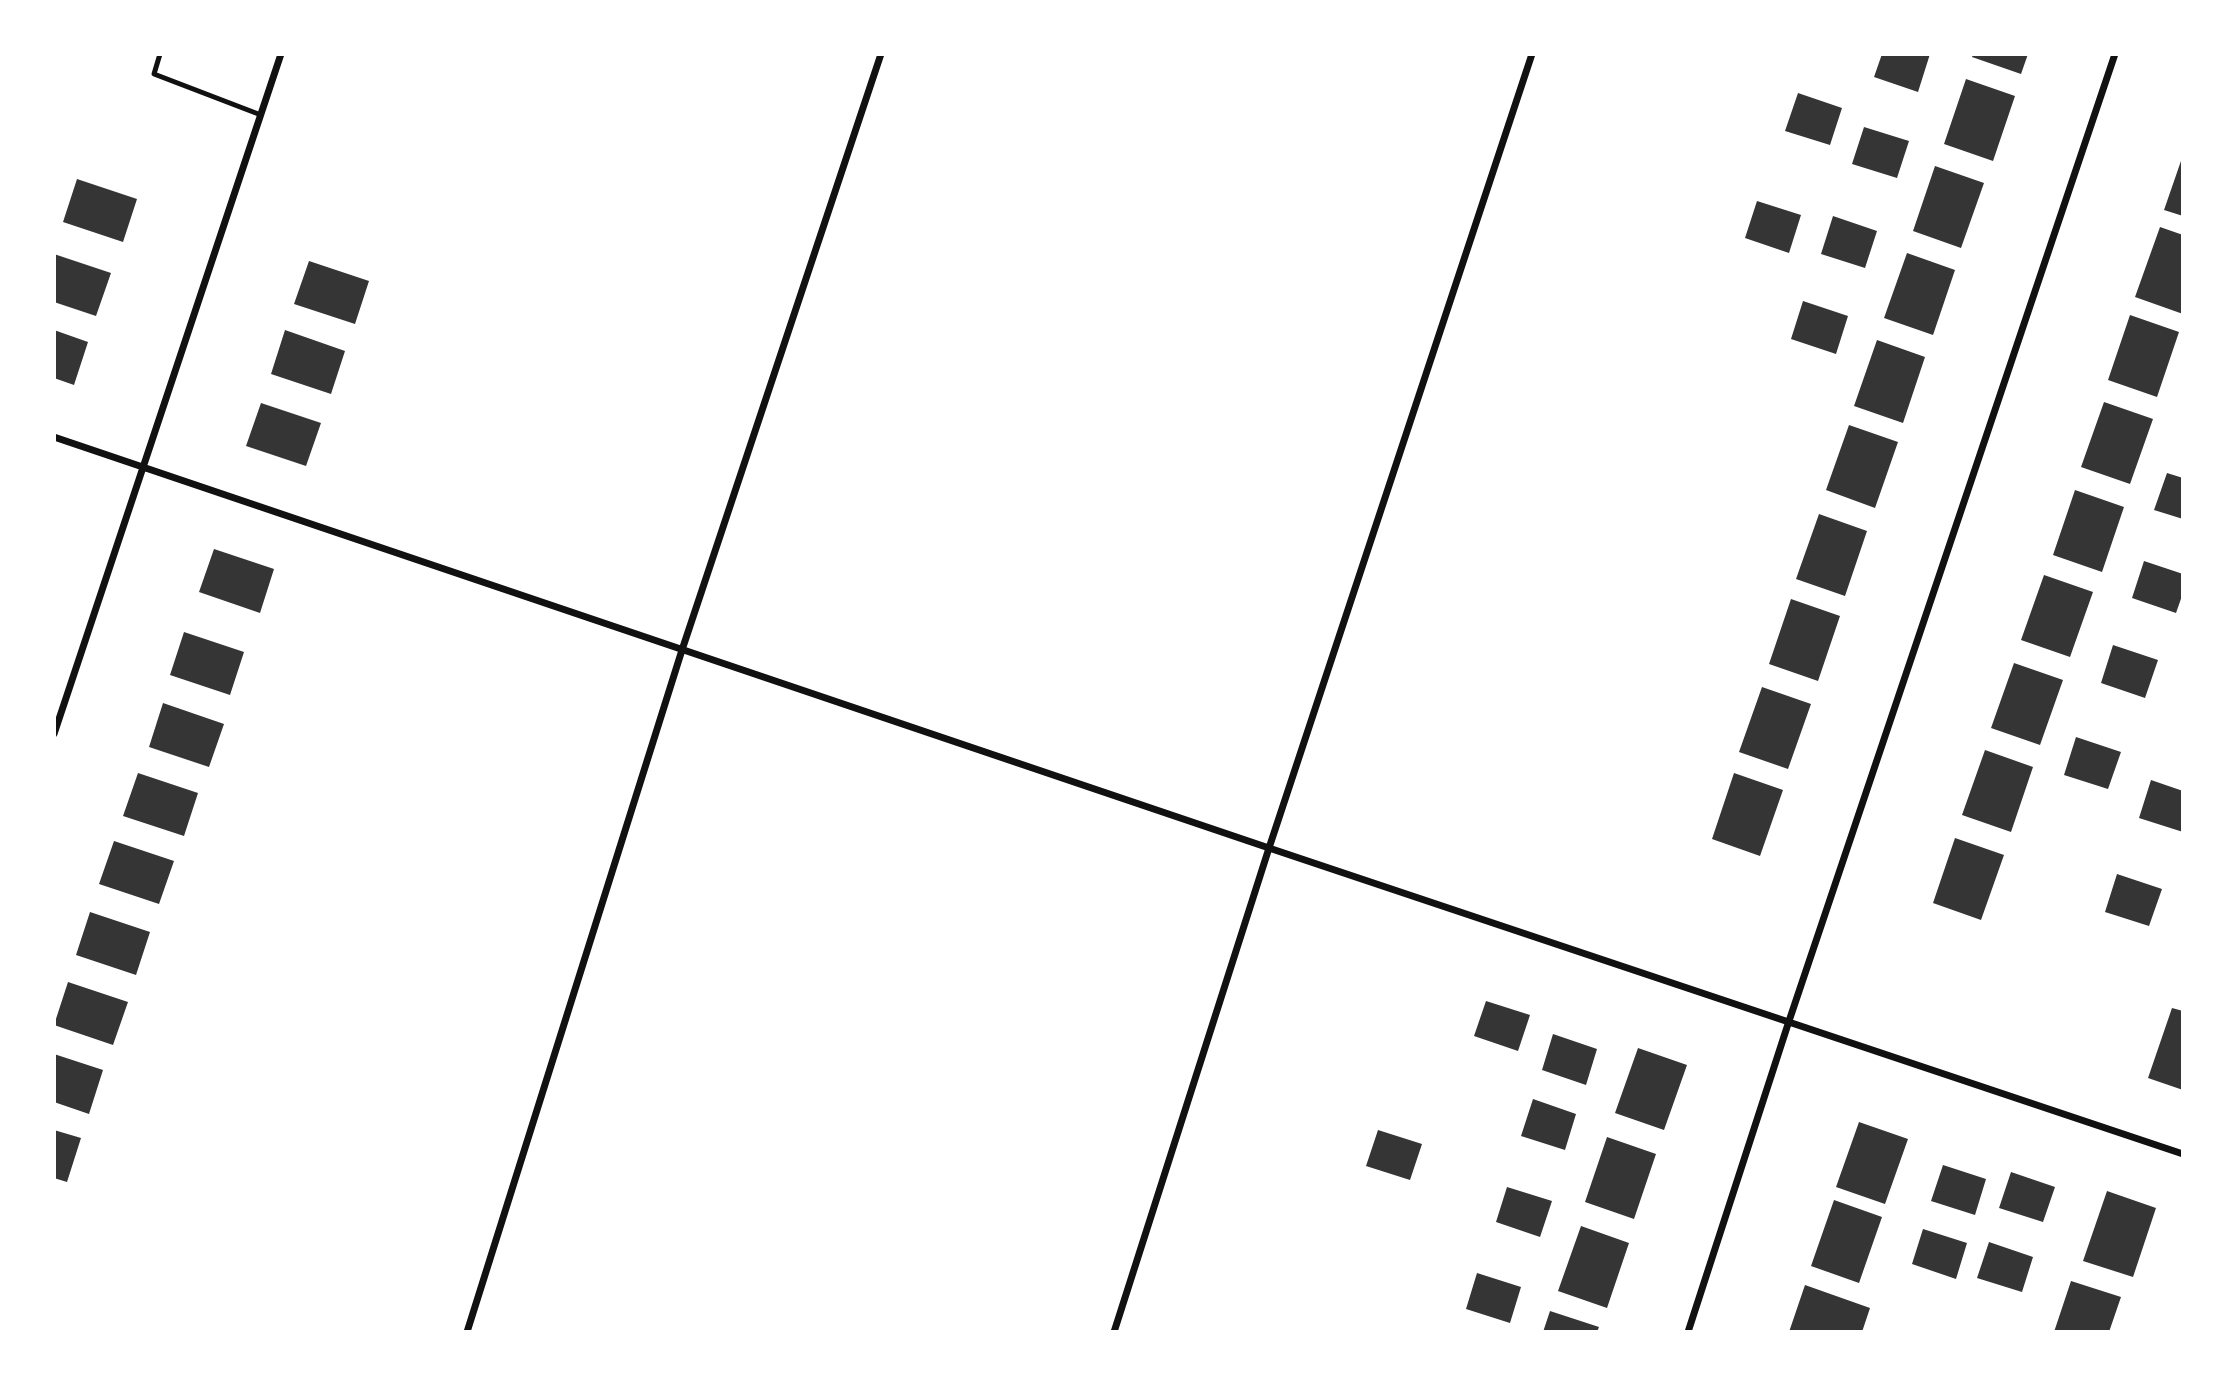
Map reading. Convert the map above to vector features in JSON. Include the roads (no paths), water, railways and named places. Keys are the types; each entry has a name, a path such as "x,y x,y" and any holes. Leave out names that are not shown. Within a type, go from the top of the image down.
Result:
{"street":[{"path":"54,734 281,54"},
{"path":"467,1332 682,650 881,54"},
{"path":"1114,1332 1269,848 1532,54"},
{"path":"1688,1332 1789,1021 2115,54"},
{"path":"54,438 2183,1154"}],"lane":[{"path":"160,54 154,74 261,115"}]}
